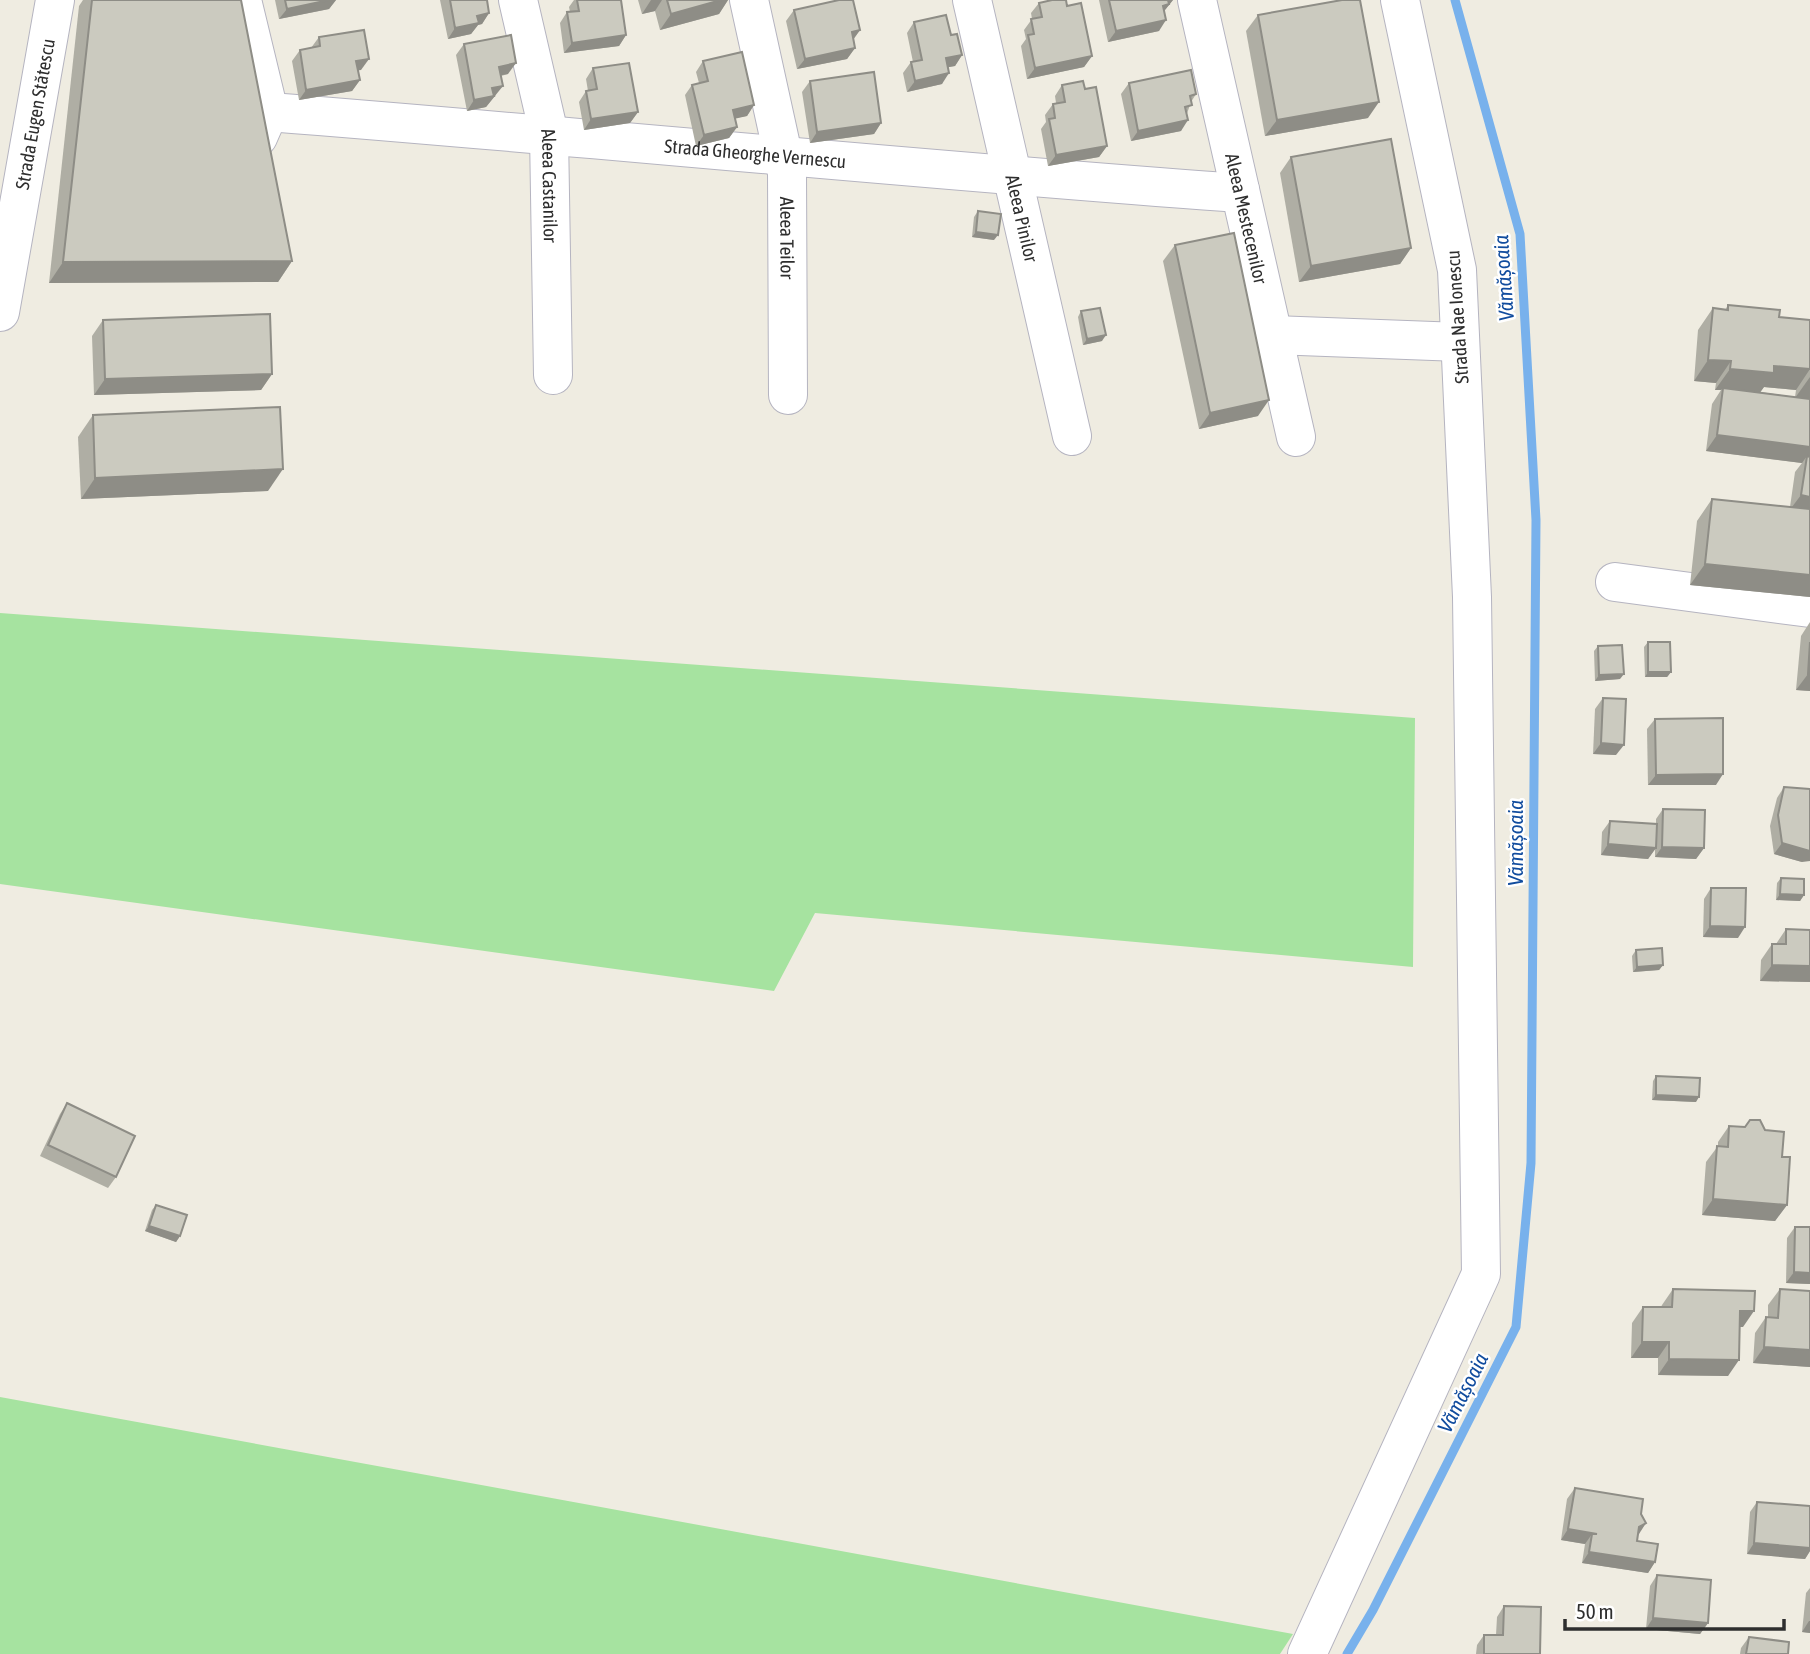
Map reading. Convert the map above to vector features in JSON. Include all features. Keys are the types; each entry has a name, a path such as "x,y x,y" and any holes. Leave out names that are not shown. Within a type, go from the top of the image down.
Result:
{"street":[{"name":"Strada Eugen Stătescu","path":"0,312 55,0"},
{"name":"Strada Gheorghe Vernescu","path":"242,0 263,126 549,134 1013,177 1226,192 1240,190"},
{"name":"Aleea Castanilor","path":"518,0 549,134 553,375"},
{"name":"Aleea Teilor","path":"750,0 785,157 788,395"},
{"name":"Aleea Pinilor","path":"972,0 1072,436"},
{"name":"Aleea Mestecenilor","path":"1198,0 1296,437"},
{"name":"Strada Nae Ionescu","path":"1307,1654 1481,1274 1472,597 1457,270 1400,0"},
{"path":"1273,335 1460,342"},
{"path":"1615,582 1810,608"}],"green space":[{"path":"0,613 1415,718 1413,967 815,913 774,991 0,884"},
{"path":"0,1397 1293,1634 1280,1654 0,1654"}],"building":[{"path":"92,0 241,0 292,261 63,262"},
{"path":"285,0 329,0 287,9"},
{"path":"450,0 487,0 489,13 477,16 479,23 455,28"},
{"path":"577,0 621,0 626,35 572,43 567,12 579,11"},
{"path":"667,0 721,0 671,14"},
{"path":"839,0 853,0 860,30 852,32 855,48 805,59 794,10"},
{"path":"1066,0 1067,6 1081,3 1092,56 1035,68 1028,35 1034,34 1031,19 1042,17 1039,3"},
{"path":"1109,0 1168,0 1169,4 1163,6 1166,20 1116,31"},
{"path":"1342,0 1360,0 1379,102 1277,120 1258,15"},
{"path":"946,15 951,35 957,34 962,55 946,58 949,73 915,81 911,62 922,60 914,22"},
{"path":"364,30 369,59 356,61 360,80 306,90 300,50 320,46 319,37"},
{"path":"511,35 516,63 499,67 503,86 492,88 494,96 474,100 464,44"},
{"path":"742,52 754,105 733,110 737,127 704,135 692,85 708,81 703,61"},
{"path":"629,63 638,112 591,119 586,91 597,89 593,68"},
{"path":"1191,70 1196,94 1190,96 1192,105 1185,107 1188,120 1138,131 1129,83"},
{"path":"874,72 881,123 817,132 810,81"},
{"path":"1083,81 1085,89 1096,87 1107,146 1056,155 1049,119 1055,118 1053,104 1065,102 1062,85"},
{"path":"1391,139 1411,248 1311,266 1291,157"},
{"path":"978,211 1001,214 998,235 976,232"},
{"path":"1234,233 1269,400 1210,413 1175,245"},
{"path":"1728,305 1780,310 1779,317 1810,320 1810,369 1774,366 1774,373 1730,369 1731,361 1708,360 1713,308 1728,310"},
{"path":"1100,308 1106,335 1087,339 1081,311"},
{"path":"270,314 272,374 105,379 103,320"},
{"path":"1723,388 1810,399 1810,447 1717,435"},
{"path":"280,407 283,469 95,478 93,415"},
{"path":"1807,456 1810,457 1810,497 1801,495"},
{"path":"1712,499 1810,509 1810,575 1705,564"},
{"path":"1648,642 1670,642 1671,672 1648,672"},
{"path":"1810,642 1810,674 1808,674"},
{"path":"1622,645 1624,674 1599,675 1598,646"},
{"path":"1603,698 1626,699 1624,745 1601,743"},
{"path":"1723,718 1723,774 1656,775 1655,719"},
{"path":"1784,787 1810,789 1810,851 1782,843 1778,815"},
{"path":"1663,809 1705,810 1704,848 1662,847"},
{"path":"1610,821 1657,824 1656,848 1608,844"},
{"path":"1781,878 1804,879 1804,895 1780,894"},
{"path":"1711,888 1746,888 1745,927 1710,926"},
{"path":"1786,929 1810,930 1810,966 1772,965 1772,944 1786,944"},
{"path":"1662,948 1663,965 1637,967 1636,950"},
{"path":"1656,1076 1700,1078 1699,1097 1656,1095"},
{"path":"67,1103 135,1136 116,1177 48,1145"},
{"path":"1750,1120 1760,1120 1765,1130 1784,1132 1782,1157 1790,1157 1787,1205 1713,1199 1717,1146 1728,1147 1729,1126 1745,1127"},
{"path":"156,1205 187,1215 180,1236 149,1226"},
{"path":"1795,1227 1810,1227 1810,1273 1794,1272"},
{"path":"1673,1289 1755,1291 1754,1311 1740,1311 1739,1360 1669,1359 1669,1342 1642,1342 1643,1307 1672,1307"},
{"path":"1780,1289 1810,1291 1810,1350 1764,1347 1766,1317 1778,1318"},
{"path":"1575,1488 1643,1499 1641,1514 1646,1523 1639,1527 1637,1541 1658,1544 1655,1562 1589,1552 1592,1534 1597,1534 1568,1529"},
{"path":"1757,1502 1810,1506 1810,1548 1754,1543"},
{"path":"1657,1575 1711,1580 1708,1623 1653,1618"},
{"path":"1504,1606 1541,1607 1540,1654 1484,1654 1484,1635 1503,1635"},
{"path":"1749,1637 1789,1642 1788,1654 1746,1654"}],"waterway":[{"name":"Vămășoaia","path":"1347,1654 1373,1610 1516,1327 1531,1163 1536,520 1520,234 1455,0"}]}
